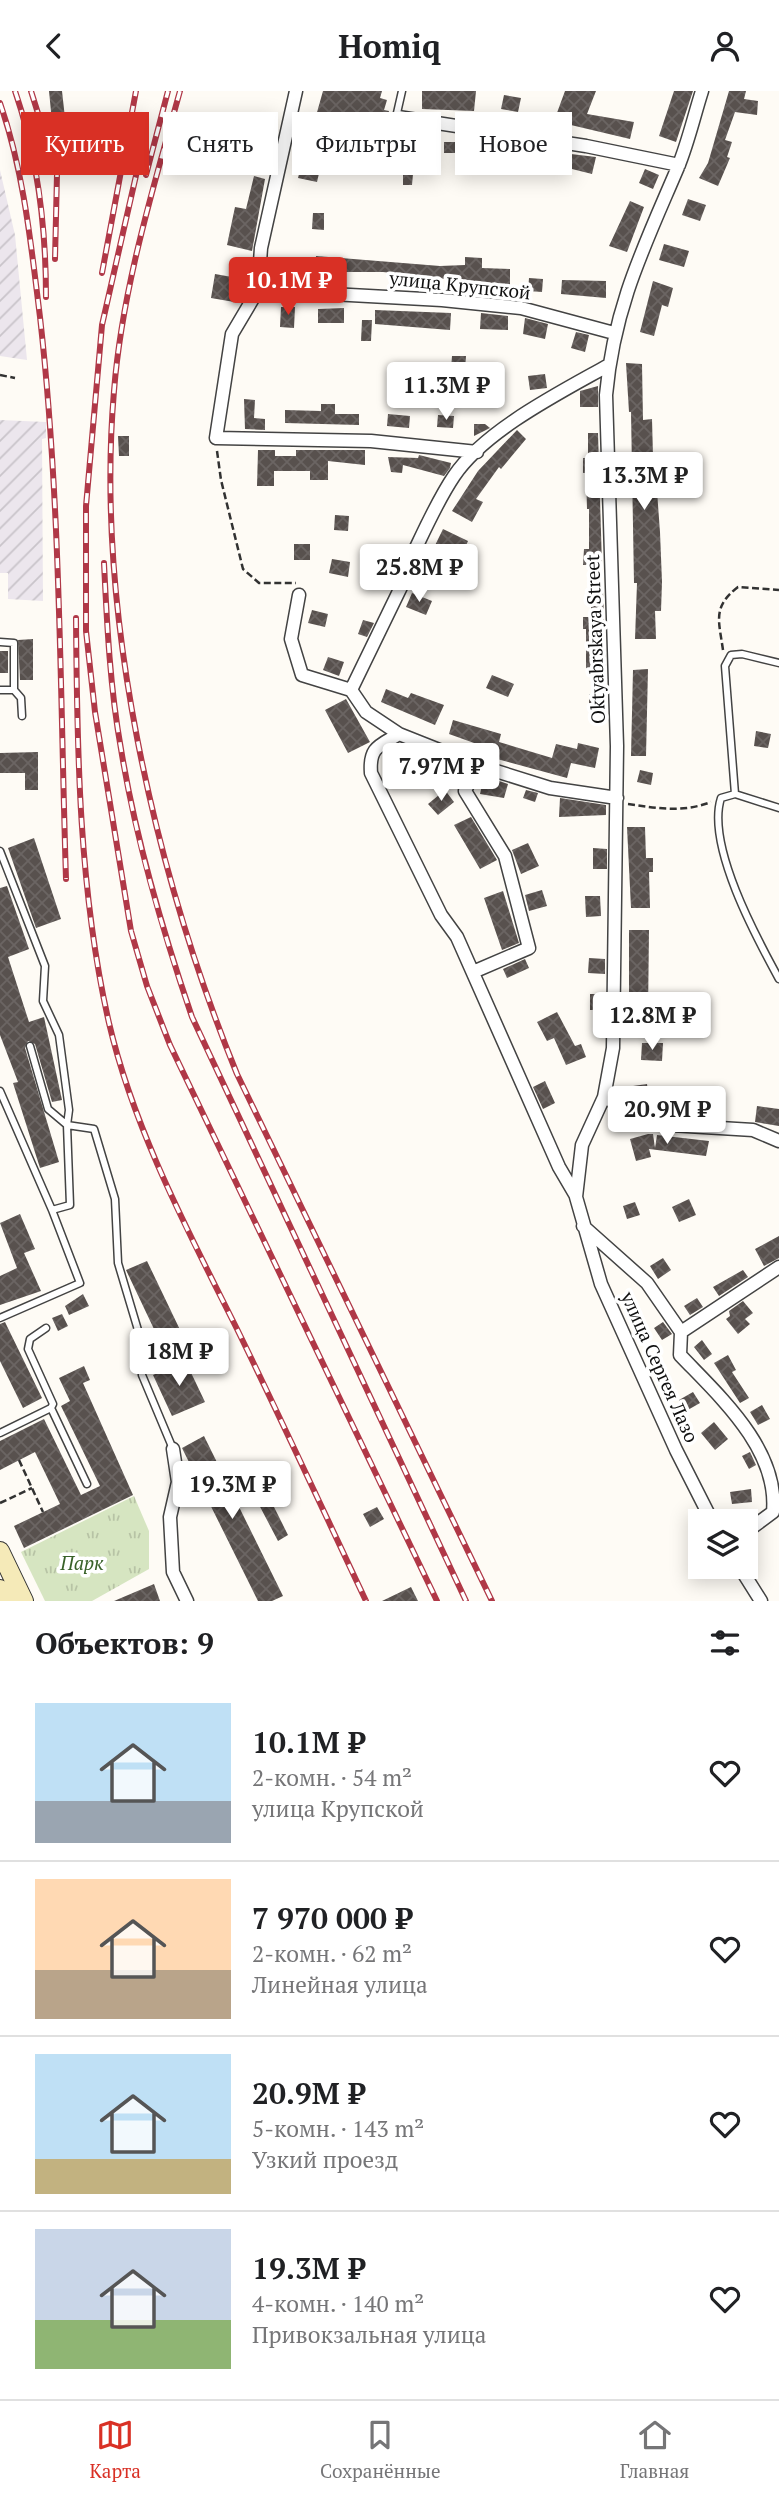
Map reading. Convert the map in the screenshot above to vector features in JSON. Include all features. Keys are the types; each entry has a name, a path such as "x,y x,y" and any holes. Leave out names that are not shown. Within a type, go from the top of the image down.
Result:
{"main road":[{"path":"0,1551 24,1601"}],"street":[{"path":"296,91 261,248 258,290 232,334 216,438 371,441 477,452"},
{"name":"Oktyabrskaya Street","path":"576,1197 582,1145 604,1097 613,1048 617,746 606,395 609,365 614,333 629,280 679,165 702,91"},
{"path":"441,123 586,146 679,165"},
{"name":"улица Крупской","path":"258,290 442,300 521,308 614,333"},
{"path":"351,689 454,476 477,452 533,408 609,365"},
{"path":"300,589 291,639 302,675 351,689 366,712 399,733 477,765 550,788 617,800"},
{"path":"399,733 376,747 370,757 371,773 441,915 473,972 559,1167 576,1197"},
{"path":"473,972 528,948 505,856 465,791 477,765"},
{"path":"604,1097 654,1124 753,1130 779,1141"},
{"name":"улица Сергея Лазо","path":"576,1197 601,1284 706,1509"},
{"name":"улица Сергея Лазо","path":"583,1226 647,1283 681,1332 680,1355 730,1407 764,1457 775,1497 776,1513 758,1524"},
{"name":"улица Сергея Лазо","path":"681,1332 779,1267"},
{"path":"173,1449 178,1482 170,1517 173,1572 187,1601"},
{"path":"747,1579 761,1601"}],"lane":[{"path":"399,112 402,91"},
{"path":"0,642 14,643 15,690 21,698 22,716"},
{"path":"735,794 725,666 731,655 742,654 779,663"},
{"path":"0,690 15,690"},
{"path":"779,808 735,794 722,798 717,811 720,837 738,894 779,979"},
{"path":"0,851 45,966 43,1001 59,1035 69,1110 67,1125 70,1205 51,1210"},
{"path":"0,876 7,871"},
{"path":"30,1046 48,1109 67,1125 94,1129 116,1199 118,1263 138,1330 142,1375 173,1449"},
{"path":"0,1091 80,1283 0,1318"},
{"path":"46,1328 30,1339 28,1349 53,1404 51,1408 87,1484"},
{"path":"0,1433 51,1408"}],"path":[{"path":"284,147 292,148"},
{"path":"0,375 15,378"},
{"path":"216,438 221,480 243,569 259,583 300,589"},
{"path":"725,666 718,611 723,598 738,587 779,590"},
{"path":"617,800 666,810 696,808 722,798"},
{"path":"19,1460 43,1512"},
{"path":"0,1503 32,1488"}],"shaded area":[{"path":"0,170 15,235 27,360 0,356"},
{"path":"0,420 46,422 46,438 42,439 43,601 8,599 8,573 0,573"}],"green space":[{"name":"Парк","path":"134,1496 149,1531 149,1569 92,1601 45,1601 21,1552"}],"building":[{"path":"49,91 62,91 64,112 51,112"},
{"path":"323,91 382,91 380,98 387,100 384,110 389,111 389,112 317,112"},
{"path":"422,91 476,91 474,111 422,109"},
{"path":"565,91 596,91 587,114 634,122 630,139 572,125 572,112 557,112"},
{"path":"674,91 693,91 676,142 659,136"},
{"path":"729,91 746,91 744,99 758,101 757,115 735,112 725,140 732,142 727,157 730,158 718,186 699,178 708,163"},
{"path":"504,95 521,98 518,112 501,109"},
{"path":"444,142 455,142 455,153 444,153"},
{"path":"572,154 596,157 592,174 572,169"},
{"path":"645,169 659,175 653,189 639,183"},
{"path":"299,175 319,175 317,182 298,178"},
{"path":"403,175 413,175 412,185 403,185"},
{"path":"254,176 265,179 252,251 227,245 235,207 246,209"},
{"path":"688,199 706,205 700,221 682,215"},
{"path":"630,201 644,207 627,252 609,246"},
{"path":"313,213 324,213 324,230 312,229"},
{"path":"664,244 689,251 684,267 659,260"},
{"path":"316,256 440,266 465,265 465,257 482,258 482,268 510,269 510,286 383,272 315,272"},
{"path":"285,259 297,260 296,272 285,272"},
{"path":"215,274 249,280 240,303 211,298"},
{"path":"529,278 543,279 542,292 528,291"},
{"path":"562,280 606,281 606,298 561,294"},
{"path":"653,281 673,288 668,307 662,305 654,336 640,332"},
{"path":"281,307 295,307 294,328 280,327"},
{"path":"344,308 344,323 318,323 318,309"},
{"path":"375,310 451,313 450,330 375,324"},
{"path":"481,313 508,316 508,330 480,329"},
{"path":"525,318 548,324 545,339 523,334"},
{"path":"362,320 372,320 371,341 361,341"},
{"path":"576,332 589,335 585,352 571,348"},
{"path":"452,356 466,356 465,370 451,369"},
{"path":"626,363 642,364 643,420 652,419 654,492 657,491 662,582 661,611 655,611 656,639 635,639 637,583 634,583 631,412"},
{"path":"545,374 547,388 530,390 528,376"},
{"path":"598,386 598,407 580,407 580,391"},
{"path":"244,399 255,400 254,418 265,419 265,430 245,429"},
{"path":"321,404 335,404 335,414 359,414 359,425 285,423 285,410 321,411"},
{"path":"388,414 410,416 409,428 387,426"},
{"path":"438,415 454,416 453,428 437,427"},
{"path":"474,424 485,424 490,428 474,436"},
{"path":"517,430 526,439 501,469 499,467 476,499 483,502 472,522 452,511 478,471"},
{"path":"588,433 598,433 602,565 583,565 584,549 589,549 589,509 586,473 583,473 583,458 588,458"},
{"path":"118,436 129,436 129,456 119,456"},
{"path":"258,450 275,450 275,456 296,456 296,450 365,450 365,465 328,461 328,480 310,480 310,471 274,471 274,486 257,486"},
{"path":"419,455 451,463 450,468 444,476 403,465 402,473 391,472 388,457 418,458"},
{"path":"335,515 349,516 348,531 334,530"},
{"path":"443,529 468,541 464,550 471,553 465,565 455,561 446,579 424,568"},
{"path":"294,544 310,544 310,560 294,560"},
{"path":"332,559 350,562 348,577 329,573"},
{"path":"396,564 393,575 382,576 381,566"},
{"path":"591,591 603,591 606,675 586,674 586,629 583,629 583,617 591,617"},
{"path":"412,593 432,601 426,615 406,607"},
{"path":"312,610 328,614 325,627 308,623"},
{"path":"363,620 374,623 367,637 358,634"},
{"path":"33,639 33,680 20,680 18,640"},
{"path":"0,651 8,651 8,673 0,673"},
{"path":"328,657 344,662 339,676 323,670"},
{"path":"648,669 646,756 631,756 633,670"},
{"path":"492,675 514,684 508,697 486,688"},
{"path":"386,689 408,698 411,693 444,705 435,725 381,702"},
{"path":"589,694 607,695 607,711 589,710"},
{"path":"346,699 370,742 348,753 325,710"},
{"path":"453,720 501,734 499,742 552,758 556,744 577,749 578,743 599,748 595,768 571,763 567,778 486,756 488,748 449,734"},
{"path":"756,731 771,734 768,748 754,746"},
{"path":"399,746 422,756 417,768 394,758"},
{"path":"38,752 38,790 25,790 25,773 0,773 0,753"},
{"path":"440,761 454,766 450,778 436,773"},
{"path":"640,770 653,773 651,785 637,782"},
{"path":"484,776 508,784 504,798 480,794"},
{"path":"445,790 454,802 438,815 428,804"},
{"path":"526,790 538,793 535,802 523,798"},
{"path":"560,798 606,805 606,815 559,817"},
{"path":"471,817 497,860 480,869 454,825"},
{"path":"627,827 645,827 646,858 653,858 653,872 649,872 650,908 631,908"},
{"path":"34,838 61,919 36,928 8,848"},
{"path":"528,843 539,866 521,874 512,850"},
{"path":"593,848 607,849 607,869 593,869"},
{"path":"7,886 29,949 8,957 29,1022 44,1017 62,1100 52,1102 35,1044 28,1041 25,1048 59,1162 40,1168 13,1083 18,1082 0,1035 0,888"},
{"path":"542,890 547,906 529,911 525,895"},
{"path":"503,891 519,943 502,950 484,898"},
{"path":"585,896 600,896 601,916 586,917"},
{"path":"629,930 649,930 648,1014 629,1014"},
{"path":"589,958 605,959 605,974 588,973"},
{"path":"525,959 529,968 507,978 503,969"},
{"path":"590,994 605,994 605,1010 590,1010"},
{"path":"557,1012 575,1046 581,1044 586,1057 566,1065 554,1038 547,1041 537,1022"},
{"path":"642,1043 663,1043 662,1061 641,1060"},
{"path":"545,1081 555,1103 543,1109 533,1087"},
{"path":"647,1084 649,1098 635,1100 633,1086"},
{"path":"665,1089 685,1095 717,1097 716,1115 662,1104"},
{"path":"757,1106 779,1109 779,1126 755,1122"},
{"path":"653,1134 655,1148 657,1135 709,1141 706,1156 649,1149 651,1157 636,1161 630,1139"},
{"path":"689,1199 696,1215 679,1222 672,1207"},
{"path":"635,1202 640,1215 627,1219 623,1206"},
{"path":"20,1214 35,1249 24,1253 41,1291 0,1305 0,1276 17,1268 0,1223"},
{"path":"779,1236 779,1258 764,1266 755,1249"},
{"path":"663,1258 671,1270 658,1279 650,1266"},
{"path":"147,1261 183,1336 162,1346 126,1270"},
{"path":"743,1270 748,1277 719,1296 713,1287"},
{"path":"83,1294 89,1306 69,1315 65,1306"},
{"path":"697,1298 703,1307 690,1315 684,1306"},
{"path":"743,1301 753,1313 745,1319 750,1324 738,1334 726,1319 730,1316 729,1311"},
{"path":"62,1314 68,1326 58,1331 52,1318"},
{"path":"5,1322 42,1398 23,1408 0,1361 0,1324"},
{"path":"663,1322 672,1334 662,1340 654,1328"},
{"path":"702,1340 712,1354 704,1360 694,1347"},
{"path":"728,1355 736,1370 732,1372 749,1398 740,1403 714,1363"},
{"path":"185,1360 205,1402 172,1416 153,1375"},
{"path":"84,1366 90,1380 83,1383 133,1495 24,1548 14,1526 60,1504 35,1452 0,1470 0,1441 44,1419 81,1495 100,1486 61,1406 70,1401 59,1378"},
{"path":"693,1392 700,1403 686,1411 679,1400"},
{"path":"762,1405 770,1419 758,1425 750,1412"},
{"path":"714,1422 728,1439 715,1450 701,1433"},
{"path":"204,1436 283,1596 272,1601 258,1601 182,1448"},
{"path":"750,1452 756,1465 749,1469 742,1456"},
{"path":"751,1489 752,1502 732,1504 730,1492"},
{"path":"268,1495 288,1535 278,1541 257,1501"},
{"path":"377,1507 384,1519 370,1527 363,1514"},
{"path":"154,1584 160,1601 114,1601"},
{"path":"411,1587 418,1601 382,1601"}],"railway":[{"path":"15,91 30,141 39,193 46,297"},
{"path":"31,91 57,174 55,259"},
{"path":"102,273 136,91"},
{"path":"149,164 168,91"},
{"path":"180,91 131,277 114,391 110,475 114,562 123,650 137,739 180,912 237,1074 492,1601"},
{"path":"0,103 15,155 26,209 47,387 59,598 66,879"},
{"path":"136,175 102,325 86,506 86,631 95,712 131,931 147,986 170,1045 437,1601"},
{"path":"104,563 112,680 127,783 151,885 192,1017 466,1601"},
{"path":"76,618 77,719 86,873 99,973 120,1063 164,1179 366,1601"}]}
